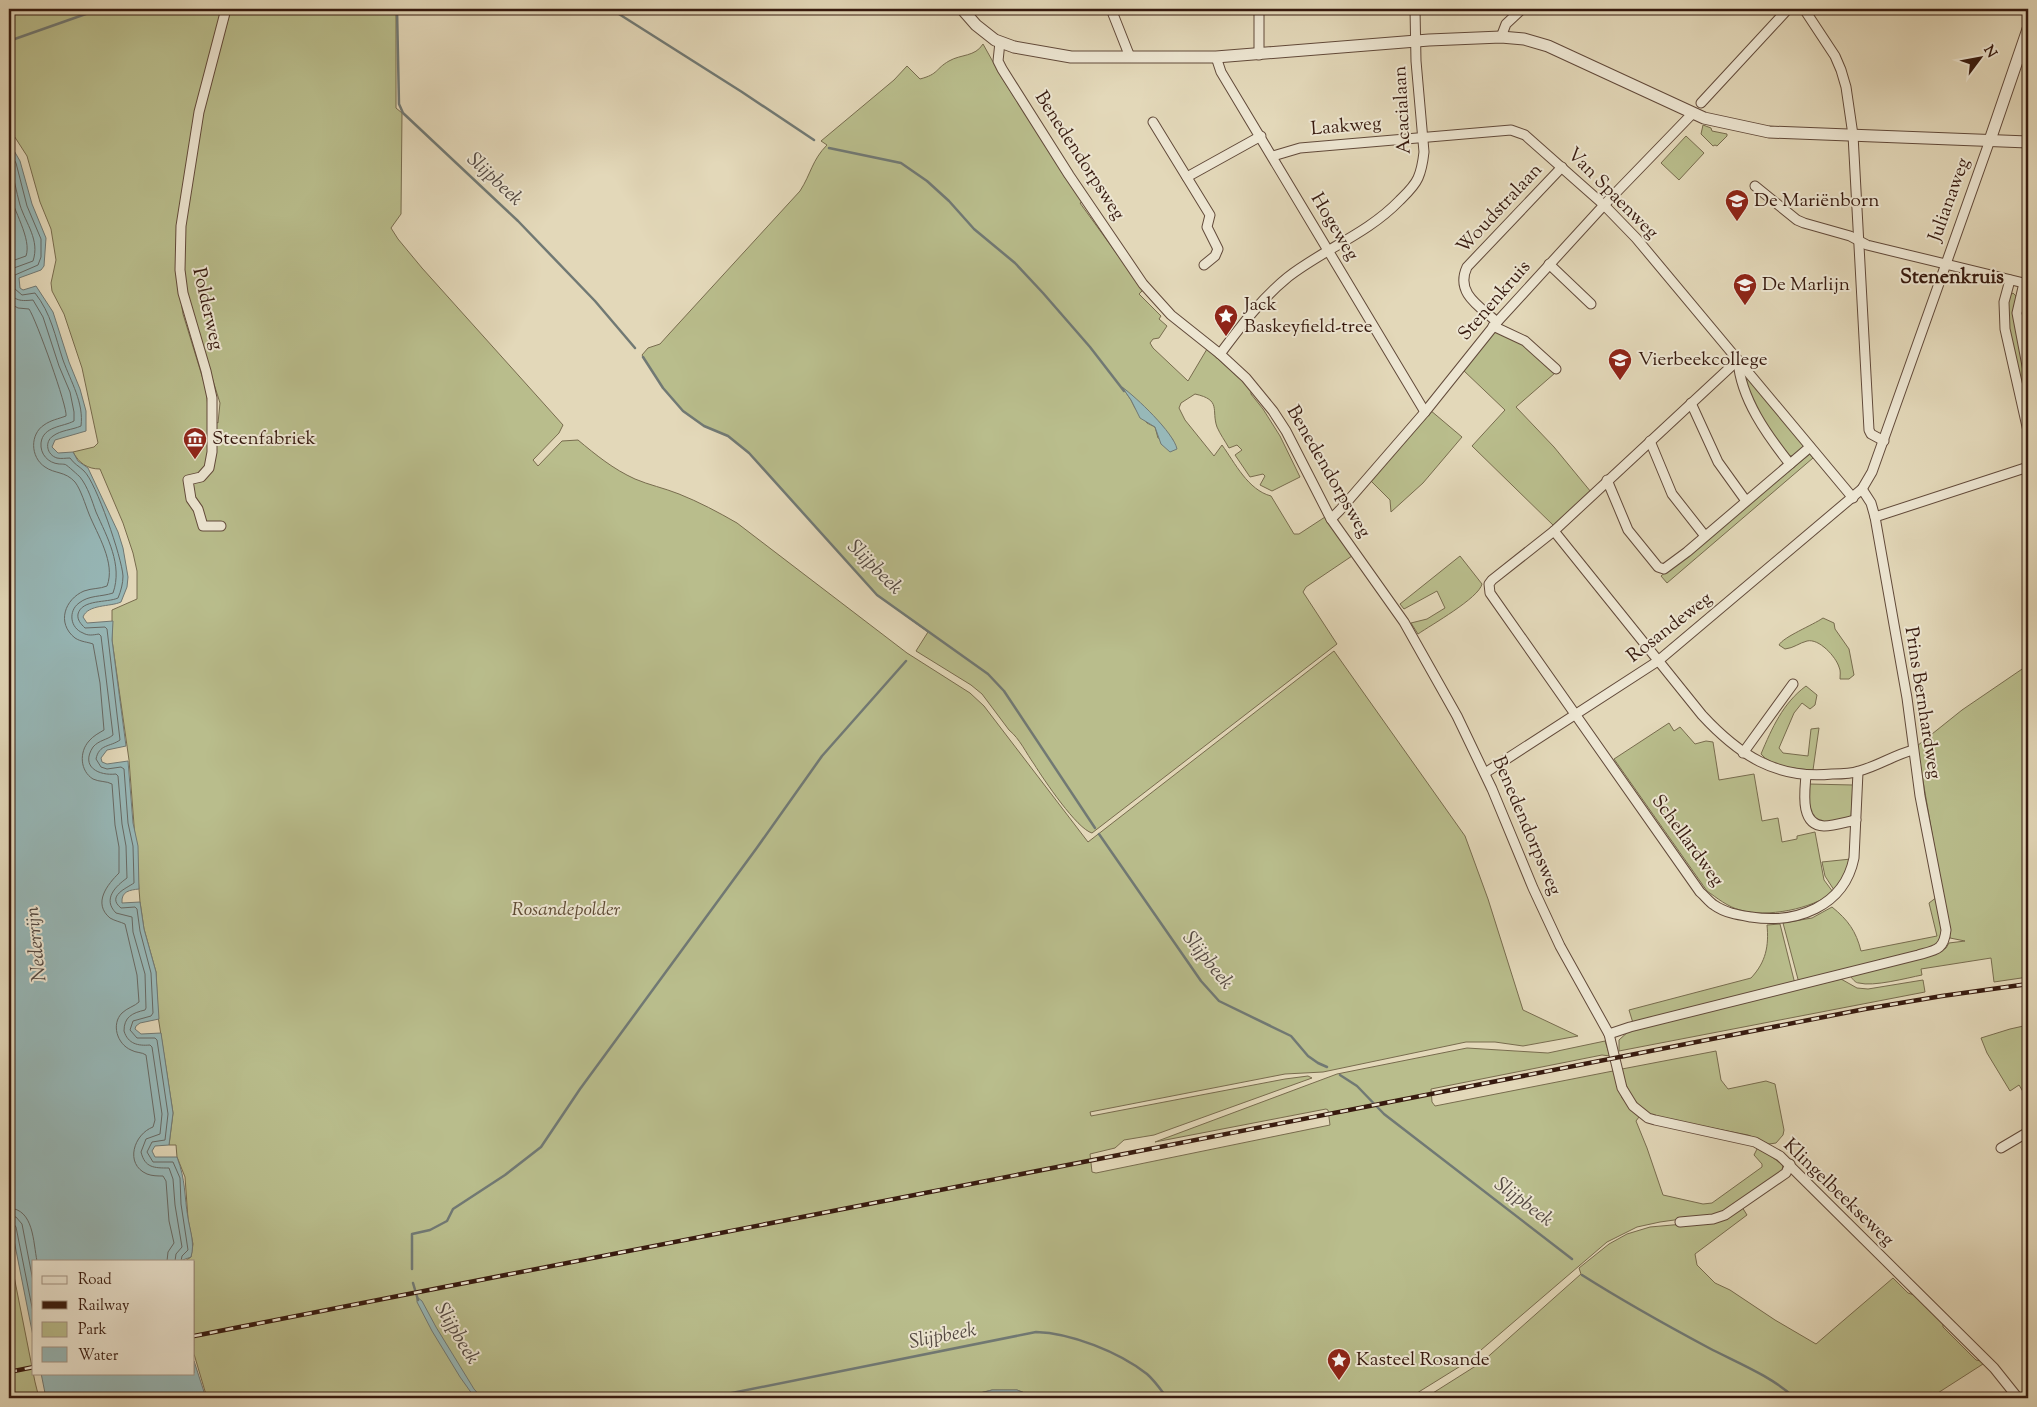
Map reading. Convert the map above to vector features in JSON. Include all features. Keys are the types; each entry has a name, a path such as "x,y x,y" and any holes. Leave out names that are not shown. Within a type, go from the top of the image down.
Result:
{"street":[{"name":"Polderweg","path":"220,526 203,526 198,509 191,499 188,480 202,476 209,468 212,452 212,398 206,371 188,316 180,270 181,226 190,160 199,112 226,9"},
{"path":"962,9 986,34 1000,42 1014,47 1056,55 1216,57 1416,41 1501,37 1524,39 1548,46 1716,122 1769,132 2028,142"},
{"path":"1111,9 1130,57"},
{"path":"1259,9 1259,55"},
{"name":"Acacialaan","path":"1220,354 1255,308 1275,288 1301,268 1383,216 1410,190 1418,179 1422,166 1422,137 1415,9"},
{"path":"1501,37 1506,24 1522,9"},
{"path":"1701,103 1788,9"},
{"path":"1804,9 1835,56 1841,70 1846,87 1853,135 1857,241 1869,430 1871,434 1884,440 1872,472 1862,489"},
{"name":"Julianaweg","path":"1884,440 2028,29"},
{"name":"Benedendorpsweg","path":"1000,42 998,61 1002,69 1069,175 1142,284 1171,315 1220,354 1246,378 1273,411 1286,431 1330,519 1404,622 1457,716 1485,773 1533,888 1560,946 1609,1034"},
{"name":"Hogeweg","path":"1216,57 1221,72 1425,412"},
{"name":"Stenenkruis","path":"1330,519 1340,510 1425,412 1495,324 1604,205 1693,113"},
{"path":"1152,122 1210,215 1208,227 1218,249 1215,256 1204,265"},
{"name":"Van Spaenweg","path":"1422,137 1511,130 1525,135 1604,205 1664,270 1853,498"},
{"path":"1187,177 1261,136"},
{"name":"Laakweg","path":"1273,156 1300,148 1422,137"},
{"name":"Woudstralaan","path":"1495,324 1464,289 1463,275 1467,267 1562,167"},
{"path":"1755,186 1798,220 1850,236 1867,245 2026,283 2017,313 2028,371"},
{"path":"1549,264 1591,304"},
{"path":"2010,280 2004,302 2004,321 2028,431"},
{"path":"1495,324 1525,341 1556,369"},
{"path":"1738,360 1607,480 1554,532 1720,735 1755,760 1783,772 1824,775 1858,772 1901,753 1913,750"},
{"name":"Van Spaenweg","path":"1738,360 1739,373 1759,422 1790,464"},
{"path":"1691,403 1718,462 1746,501"},
{"path":"1650,441 1672,494 1705,536"},
{"path":"1607,480 1628,530 1658,567 1664,569 1810,447"},
{"path":"1875,517 2028,467"},
{"name":"Rosandeweg","path":"1485,773 1658,661 1862,489"},
{"name":"Prins Bernhardweg","path":"1609,1034 1630,1027 1918,956 1934,951 1942,946 1946,930 1920,796 1907,698 1875,517 1871,504 1862,489"},
{"name":"Schellardweg","path":"1554,532 1489,584 1490,593 1577,714 1700,892 1714,905 1730,912 1764,919 1781,919 1813,910 1833,898 1841,889 1851,870 1855,847 1858,772"},
{"path":"1743,752 1793,684"},
{"path":"1806,775 1805,805 1807,813 1814,821 1824,826 1856,820"},
{"name":"Klingelbeekseweg","path":"1609,1034 1622,1088 1633,1106 1641,1114 1655,1120 1755,1142 1772,1150 1790,1164 1994,1368 2018,1398"},
{"path":"2001,1148 2028,1132"},
{"path":"1680,1222 1713,1219 1725,1215 1786,1173 1790,1164"}],"green space":[{"name":"Rosandepolder","path":"9,9 224,9 195,113 178,218 176,249 176,269 183,314 206,389 209,417 218,423 220,403 182,275 184,221 201,116 231,9 396,9 396,108 402,113 401,214 391,228 422,268 563,425 559,433 533,460 538,466 562,441 578,440 619,471 640,481 686,497 737,523 907,653 970,693 984,706 1088,842 1334,651 1465,836 1488,899 1523,1010 1578,1036 1523,1046 1495,1042 1466,1042 1323,1072 1285,1074 1090,1112 1091,1116 1285,1079 1308,1076 1312,1078 1154,1135 1124,1140 1115,1148 1090,1154 1092,1172 1096,1173 1330,1125 1328,1110 1326,1109 1155,1142 1337,1074 1467,1048 1548,1053 1605,1041 1610,1056 1602,1055 1431,1089 1432,1102 1435,1106 1613,1071 1622,1098 1639,1117 1636,1121 1663,1195 1703,1204 1712,1203 1762,1167 1762,1164 1754,1155 1758,1147 1783,1165 1782,1171 1724,1213 1637,1227 1607,1242 1467,1362 1409,1398 1071,1398 1061,1395 1035,1397 1017,1390 992,1390 960,1398 226,1398 224,1394 207,1398 195,1357 195,1260 186,1260 191,1257 193,1244 188,1219 185,1177 177,1157 176,1145 169,1145 173,1113 158,1016 156,972 144,929 140,902 129,760 112,640 112,610 137,599 137,571 123,523 100,469 84,465 73,452 94,447 98,443 82,368 64,314 52,291 51,283 56,260 51,229 40,202 27,156 9,128"},
{"path":"983,44 1002,78 1082,202 1080,203 1143,290 1139,294 1161,316 1159,319 1167,326 1159,338 1153,339 1150,343 1153,348 1188,381 1207,349 1251,389 1251,394 1280,436 1300,477 1272,491 1260,485 1265,476 1263,474 1250,477 1235,455 1242,450 1237,445 1229,448 1217,427 1214,406 1209,399 1203,396 1195,394 1181,403 1179,408 1185,420 1214,456 1222,445 1249,482 1255,488 1271,496 1294,534 1299,534 1325,517 1352,556 1306,587 1303,592 1337,644 1092,833 1078,823 1061,803 1020,742 982,694 971,685 916,651 928,632 877,595 749,453 728,436 704,426 683,411 663,388 642,355 648,348 660,344 800,191 818,156 827,145 821,141 894,80 907,66 920,79 934,73 949,61 972,53","holes":["1123,388 1156,419 1173,440 1158,438 1155,427 1147,423"]},
{"path":"1703,125 1711,128 1712,131 1727,134 1727,136 1717,146 1713,146 1701,134"},
{"path":"1686,136 1704,153 1679,180 1661,163"},
{"path":"2013,293 2016,296 2014,315 2028,382 2028,418 2008,323 2010,295"},
{"path":"1495,330 1523,344 1555,373 1516,407 1554,447 1591,492 1554,526 1472,446 1505,410 1463,370"},
{"path":"1747,377 1805,447 1794,456 1788,456 1762,421 1744,379"},
{"path":"1430,410 1462,437 1423,483 1391,512 1390,500 1371,481"},
{"path":"1810,454 1813,458 1667,583 1661,576"},
{"path":"1460,556 1482,584 1479,590 1464,604 1418,634 1411,623 1427,619 1445,608 1437,591 1404,609 1400,604"},
{"path":"1823,618 1834,623 1835,629 1849,649 1854,675 1849,679 1840,679 1840,668 1834,658 1817,642 1807,641 1785,649 1779,645 1786,638"},
{"path":"2028,665 2028,977 1994,982 1991,958 1921,969 1922,975 1890,982 1865,984 1856,982 1850,976 1936,954 1946,948 1949,943 1965,941 1950,938 1917,746 1962,710"},
{"path":"1806,686 1817,695 1815,705 1810,709 1802,703 1794,713 1779,748 1783,753 1808,756 1811,729 1819,728 1813,770 1778,765 1761,754 1785,708"},
{"path":"1669,723 1674,731 1680,727 1695,744 1706,741 1713,742 1719,780 1754,774 1762,821 1778,818 1782,842 1815,832 1824,880 1833,892 1814,903 1802,907 1763,913 1736,909 1707,891 1614,759"},
{"path":"1809,784 1853,785 1851,817 1829,821 1815,819 1810,808"},
{"path":"1851,859 1845,874 1834,890 1825,876 1822,862"},
{"path":"1937,897 1942,931 1937,943 1932,948 1799,983 1783,923 1812,918 1832,907 1851,926 1861,951 1937,936 1929,903"},
{"path":"1780,924 1795,984 1633,1023 1629,1010 1751,978 1760,966 1767,947 1767,925"},
{"path":"1841,979 1857,988 1868,989 1923,980 1925,992 1619,1051 1619,1040 1630,1030"},
{"path":"2028,1025 2028,1100 2019,1085 2010,1091 1987,1053 1981,1038"},
{"path":"1716,1051 1721,1080 1728,1089 1766,1081 1775,1084 1784,1130 1783,1135 1776,1143 1769,1144 1748,1135 1656,1117 1637,1103 1629,1091 1621,1069"},
{"path":"1742,1207 1747,1215 1695,1254 1697,1265 1715,1283 1730,1290 1816,1344 1893,1278 1908,1293 1917,1296 1943,1323 1943,1327 1976,1360 1981,1361 1983,1364 1930,1398 1425,1398 1482,1362 1581,1274 1579,1268 1609,1244 1627,1234 1650,1227 1695,1223"},
{"path":"9,1251 32,1374 39,1398 9,1398"}],"water":[{"name":"Nederrijn","path":"9,142 20,161 32,204 46,238 44,266 41,270 19,278 20,288 23,290 36,286 53,312 86,411 86,431 55,440 52,447 58,453 73,452 78,461 88,468 118,532 128,577 127,587 121,602 94,608 83,617 87,623 113,621 112,640 126,746 107,750 101,758 102,762 107,764 128,761 133,823 138,846 139,889 125,894 122,903 140,902 144,929 156,972 159,1019 140,1023 135,1029 141,1034 161,1033 173,1113 169,1145 155,1146 152,1151 155,1157 177,1157 192,1237 191,1257 183,1260 32,1260 32,1331 9,1215"},
{"path":"1122,387 1162,425 1177,449 1170,452 1161,444 1155,427 1140,418"},
{"path":"417,1297 422,1301 474,1389 482,1398 475,1398 460,1377 432,1331 417,1302"},
{"path":"195,1364 206,1398 46,1398 41,1374 195,1374"},
{"path":"992,1390 1017,1390 1035,1397 1061,1395 1071,1398 960,1398"}],"waterway":[{"path":"9,41 100,9"},
{"name":"Slijpbeek","path":"397,9 399,104 403,113 518,221 595,301 635,348"},
{"name":"Slijpbeek","path":"611,9 814,140"},
{"name":"Slijpbeek","path":"829,148 901,163 927,181 949,201 974,229 1015,263 1090,347 1124,391"},
{"name":"Slijpbeek","path":"643,357 663,388 683,411 704,426 728,436 749,453 877,595 988,674 1004,691 1095,828"},
{"path":"412,1269 412,1234 430,1230 447,1221 453,1209 505,1175 541,1147 580,1089 822,756 906,661"},
{"name":"Slijpbeek","path":"1099,834 1201,981 1219,1001 1291,1036 1308,1056 1327,1067"},
{"name":"Slijpbeek","path":"1340,1075 1357,1086 1384,1114 1572,1259"},
{"name":"Slijpbeek","path":"1582,1275 1661,1322 1765,1376 1795,1398"},
{"name":"Slijpbeek","path":"413,1283 418,1300"},
{"name":"Slijpbeek","path":"707,1398 1036,1332 1050,1333 1079,1340 1123,1358 1147,1374 1167,1398"}],"railway":[{"path":"195,1336 1865,1009 2028,984"},
{"path":"9,1372 32,1367"}],"place":[{"name":"De Mariënborn","path":"1737,222"},
{"name":"De Marlijn","path":"1745,306"},
{"name":"Jack Baskeyfield-tree","path":"1226,337"},
{"name":"Vierbeekcollege","path":"1620,381"},
{"name":"Steenfabriek","path":"195,460"},
{"name":"Kasteel Rosande","path":"1339,1381"}],"district":[{"name":"Stenenkruis","path":"1952,278"}]}
